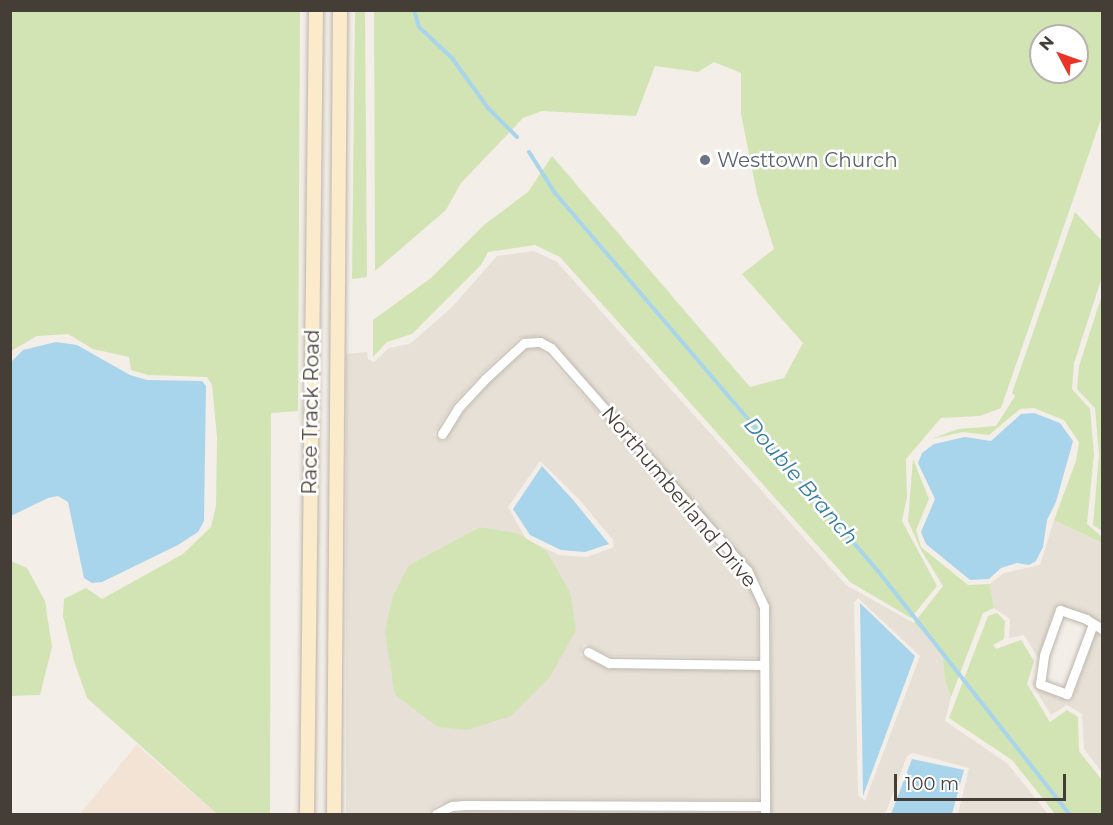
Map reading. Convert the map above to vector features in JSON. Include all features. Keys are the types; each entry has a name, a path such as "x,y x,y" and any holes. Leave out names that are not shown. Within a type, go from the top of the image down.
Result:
{"main road":[{"name":"Race Track Road","path":"307,814 316,10"},
{"name":"Race Track Road","path":"334,814 340,14"},
{"path":"313,301 338,298"}],"street":[{"name":"Northumberland Drive","path":"442,434 458,408 524,343 540,342 551,348 747,570 764,606 764,810"},
{"path":"1093,624 1067,694 1040,684 1044,655 1060,610 1093,624 1102,629"},
{"path":"588,652 609,663 764,665"},
{"path":"436,814 452,806 465,805 764,810"}],"shaded area":[{"path":"534,251 557,262 846,585 914,623 942,650 945,681 951,697 945,721 1008,764 1048,814 958,814 969,768 913,753 907,756 885,814 771,814 771,630 770,605 763,584 555,344 538,336 519,338 453,404 433,435 444,442 463,413 490,383 527,349 539,348 632,448 752,589 758,606 758,658 610,656 584,644 580,655 609,669 758,671 758,800 464,799 438,804 427,814 346,814 346,354 367,352 368,359 374,362 389,348 410,344 452,307 497,256","holes":["540,461 578,498 613,540 614,547 587,557 559,555 532,542 546,550 409,565 480,527 517,533 526,539 508,507","858,598 920,656 865,801 858,795 854,603"]},
{"path":"1054,520 1102,543 1102,622 1062,605 1055,608 1038,658 1024,635 1009,638 1010,619 994,608 990,584 1004,573 1040,565"},
{"path":"1096,632 1102,635 1102,772 1084,749 1082,714 1067,705 1051,715 1032,684 1037,672 1034,681 1039,689 1066,700 1073,697"},
{"path":"137,744 146,753 217,814 80,814"},
{"path":"466,811 758,812 758,814 446,814"}],"green space":[{"path":"11,10 300,11 298,411 271,413 270,814 217,814 87,698 74,661 63,616 64,599 86,588 102,599 183,554 211,527 216,506 217,437 212,385 207,377 148,375 131,370 129,357 93,349 68,334 37,336 11,351"},
{"path":"355,11 365,11 367,277 352,279"},
{"path":"374,11 1102,11 1102,116 1001,408 980,416 941,418 906,459 907,497 902,521 937,586 911,618 850,582 560,257 535,245 488,252 481,265 412,334 387,342 373,357 373,320 431,278 484,225 528,192 552,156 750,387 784,378 803,343 742,274 774,249 757,194 741,114 741,73 714,62 698,72 655,66 636,116 542,111 523,118 461,183 446,210 375,271"},
{"path":"1075,212 1102,241 1102,277 1074,363 1072,389 1090,409 1094,454 1087,524 1102,537 1102,543 1054,520 1076,461 1079,442 1064,420 1034,408 1020,409 989,435 963,432 931,439 958,429 996,426 1015,396 1012,393"},
{"path":"1102,295 1102,531 1093,525 1099,455 1095,408 1077,389 1079,366"},
{"path":"913,459 929,499 916,530 921,547 968,585 990,584 994,608 983,613 951,697 945,681 942,650 914,623 943,586 921,550 908,521"},
{"path":"480,527 517,533 546,550 570,592 576,630 550,677 511,716 467,730 438,727 395,695 385,632 392,598 409,565"},
{"path":"11,561 27,568 45,601 52,647 40,695 11,696"},
{"path":"997,613 1005,621 1004,639 993,645 996,649 1021,640 1034,661 1027,684 1050,722 1067,710 1078,717 1079,751 1102,780 1102,814 1055,814 1012,760 949,718 988,616"}],"water":[{"path":"56,342 77,345 130,375 147,380 202,381 206,386 204,521 198,532 178,545 102,582 92,583 84,578 68,502 58,496 48,498 11,516 11,362 23,350"},
{"path":"1034,413 1060,423 1073,441 1056,502 1047,520 1043,547 1036,561 1029,565 1017,563 1001,568 989,579 970,580 926,544 921,532 935,499 918,463 922,453 934,444 965,437 991,441 1021,414"},
{"path":"542,466 609,544 585,552 561,550 530,535 513,509"},
{"path":"860,603 915,656 863,796"},
{"path":"912,759 964,770 952,814 891,814"}],"waterway":[{"name":"Double Branch","path":"414,10 419,27 452,58 488,108 517,137"},
{"name":"Double Branch","path":"529,152 555,193 878,571 1069,814"}],"place":[{"name":"Westtown Church","path":"705,160"}]}
